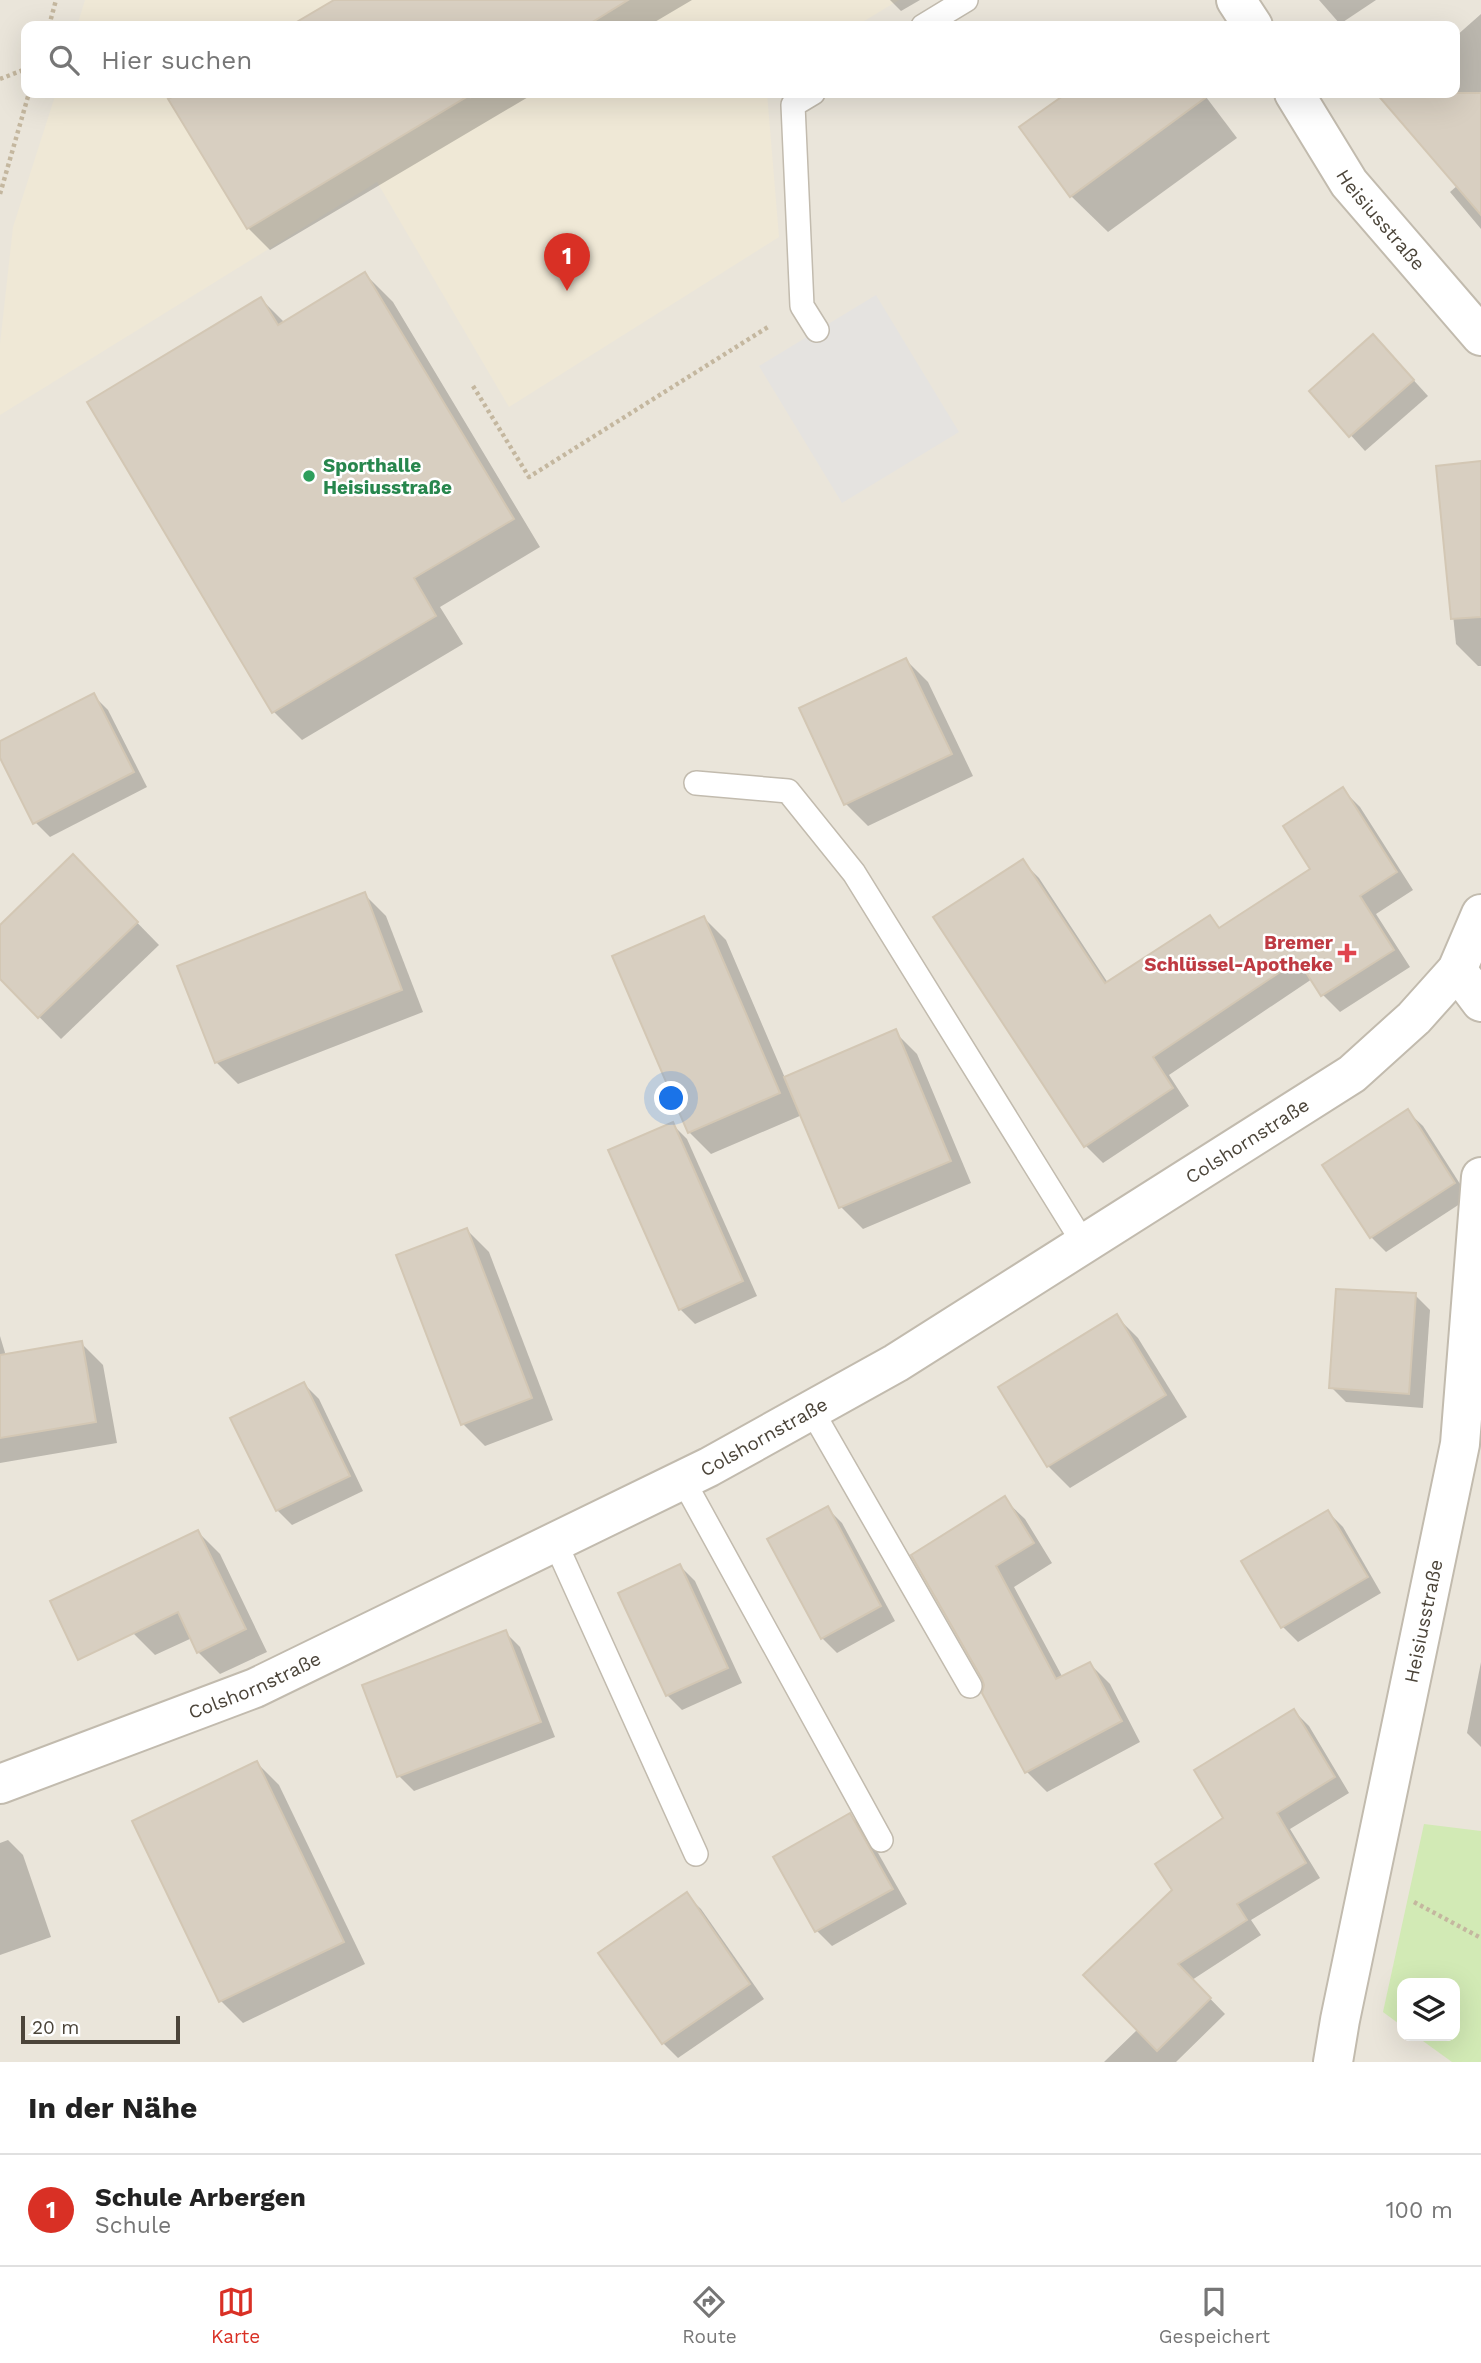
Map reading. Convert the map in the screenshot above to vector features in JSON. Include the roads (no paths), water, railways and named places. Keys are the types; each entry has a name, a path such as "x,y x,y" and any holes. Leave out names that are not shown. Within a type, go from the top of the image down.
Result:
{"street":[{"path":"1236,0 1249,21"},
{"name":"Heisiusstraße","path":"1297,98 1349,183 1481,336"},
{"path":"1481,914 1457,970 1481,1002"},
{"name":"Colshornstraße","path":"0,1784 255,1688 683,1480 812,1411 896,1363 1352,1074 1414,1018 1457,970"},
{"name":"Heisiusstraße","path":"1333,2062 1460,1444 1481,1177"}],"lane":[{"path":"931,21 966,0"},
{"path":"805,98 793,105 802,306 817,330"},
{"path":"696,783 788,791 854,873 1084,1244"},
{"path":"812,1411 970,1686"},
{"path":"683,1480 881,1840"},
{"path":"555,1542 696,1854"}],"place":[{"name":"Schule Arbergen","path":"567,291"},
{"name":"Sporthalle Heisiusstraße","path":"309,476"},
{"name":"Bremer Schlüssel-Apotheke","path":"1347,953"}]}
